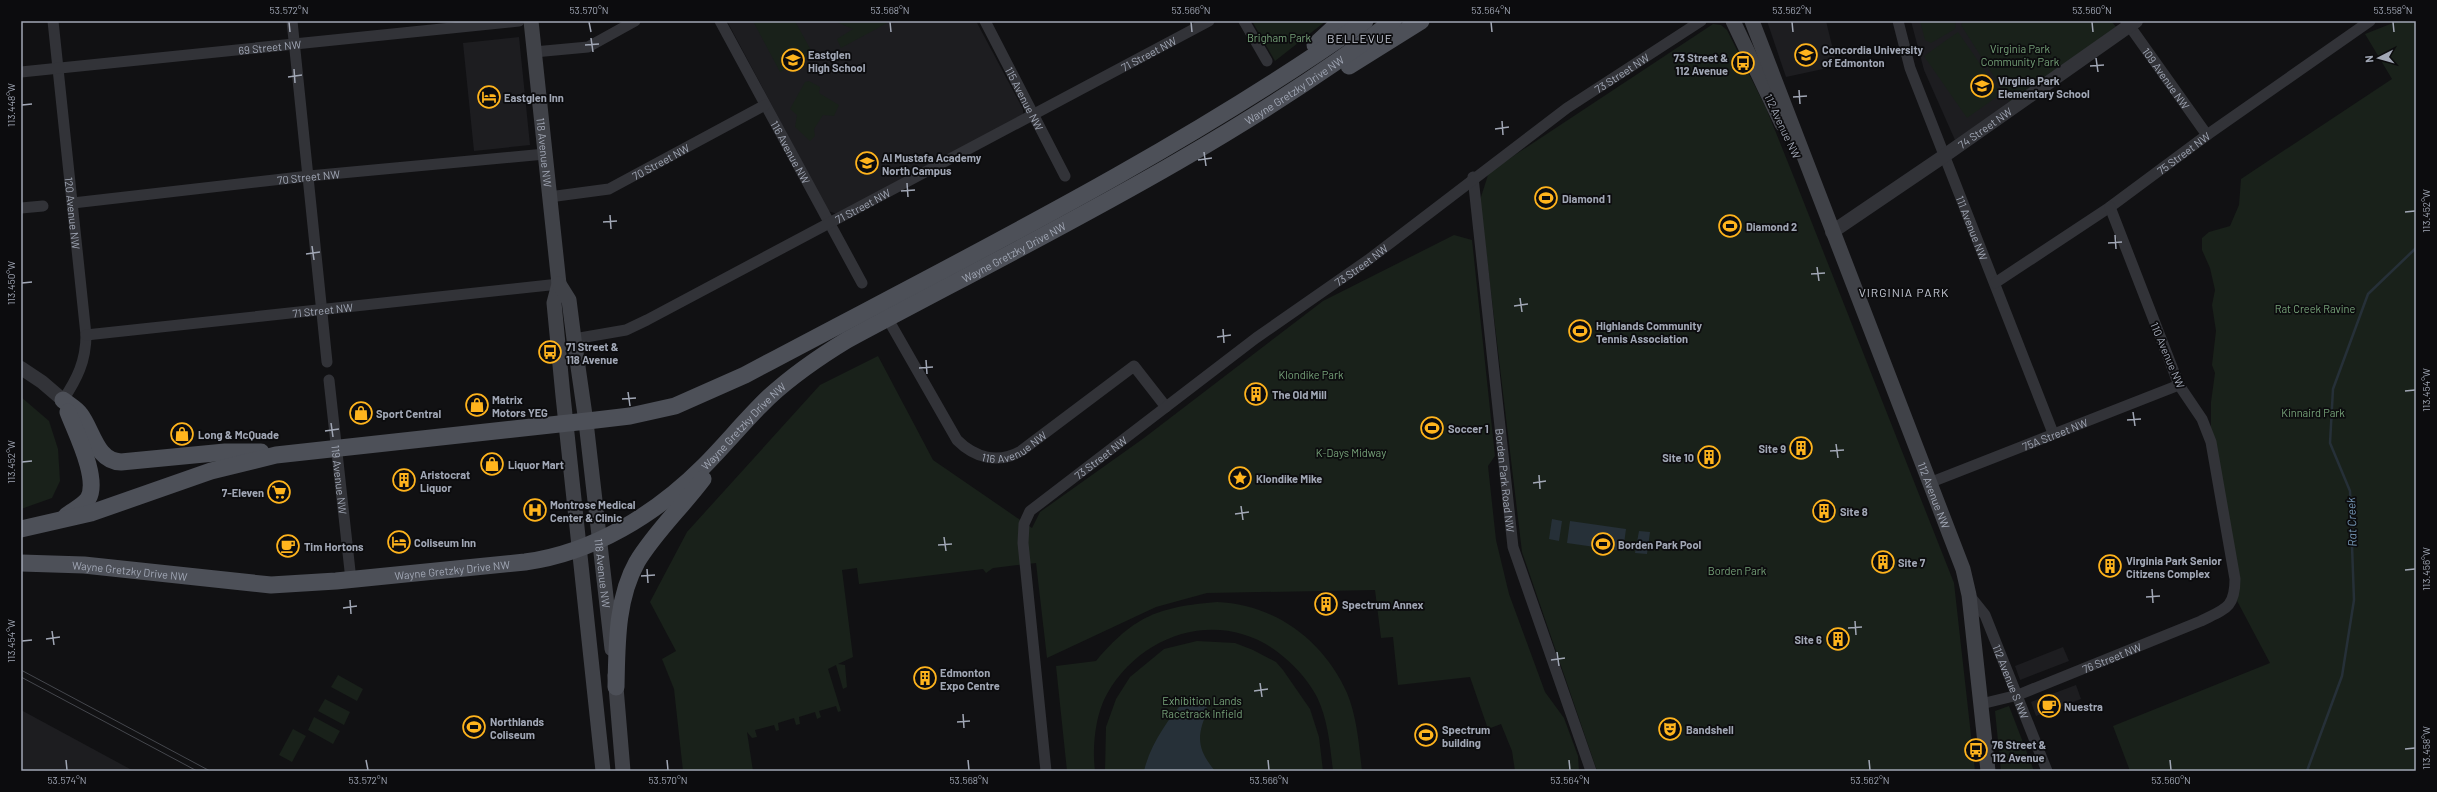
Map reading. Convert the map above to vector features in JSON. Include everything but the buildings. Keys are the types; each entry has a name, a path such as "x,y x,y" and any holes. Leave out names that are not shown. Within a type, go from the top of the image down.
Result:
{"main road":[{"name":"118 Avenue NW","path":"531,21 559,284 554,303 565,424 603,771"},
{"path":"1273,84 1341,21"},
{"name":"Wayne Gretzky Drive NW","path":"21,529 57,522 118,505 210,472 276,455 337,447 586,422 656,411 694,399 745,375 1186,138 1273,84 1365,21"},
{"name":"Wayne Gretzky Drive NW","path":"21,563 118,568 250,584 313,583 531,561 556,557 601,540 634,520 682,487 768,398 808,364 888,318 1162,171 1277,101 1393,21"},
{"path":"1277,101 1332,76 1421,21"},
{"name":"112 Avenue NW","path":"1733,21 1832,232"},
{"name":"112 Avenue NW","path":"1752,21 1963,569 1969,595 1988,771"},
{"name":"118 Avenue NW","path":"559,284 568,300 586,422 601,540 623,771"},
{"path":"63,400 80,414 102,453 108,459 116,462 238,451 276,455"},
{"path":"57,522 85,503 90,490 83,448 63,400"},
{"path":"616,687 619,627 628,585 637,563 738,430"}],"street":[{"name":"120 Avenue NW","path":"53,21 86,335 81,369 63,400"},
{"path":"292,21 327,362"},
{"name":"69 Street NW","path":"21,72 519,21"},
{"path":"534,52 588,47 635,21"},
{"name":"116 Avenue NW","path":"720,21 828,224 862,283"},
{"name":"115 Avenue NW","path":"985,21 1065,176"},
{"name":"71 Street NW","path":"574,339 626,330 1209,21"},
{"path":"1244,21 1267,61"},
{"name":"73 Street NW","path":"1046,771 1023,543 1027,517 1037,503 1256,338 1368,260 1473,177 1567,108 1701,21"},
{"name":"111 Avenue NW","path":"1898,21 1910,68 2053,433"},
{"name":"75 Street NW","path":"1995,283 2110,207 2207,135 2370,21"},
{"name":"74 Street NW","path":"1832,232 1944,156 2130,23"},
{"name":"109 Avenue NW","path":"2130,23 2207,135"},
{"name":"70 Street NW","path":"549,197 609,189 765,105"},
{"name":"70 Street NW","path":"73,203 309,176 545,154"},
{"name":"Borden Park Road NW","path":"1473,177 1513,547 1591,771"},
{"path":"21,208 43,206"},
{"name":"110 Avenue NW","path":"2110,207 2179,385 2202,419 2211,442 2235,579 2235,597"},
{"name":"71 Street NW","path":"86,335 322,311 559,284"},
{"name":"116 Avenue NW","path":"879,303 957,440 964,447 985,457 1000,459 1021,451 1134,366 1166,407"},
{"path":"21,368 42,382 63,400"},
{"name":"119 Avenue NW","path":"329,380 351,580"},
{"name":"75A Street NW","path":"1929,483 2053,433 2179,385"},
{"name":"112 Avenue S NW","path":"1969,595 1985,615 2047,771"},
{"name":"76 Street NW","path":"1981,704 2018,695 2201,621 2225,609 2235,597"}],"shaded area":[{"name":"Al Mustafa Academy North Campus","path":"727,21 976,21 1023,109 1023,115 837,214 828,211"},
{"name":"Concordia University of Edmonton","path":"1767,21 1826,21 1837,66 1786,77"},
{"name":"Virginia Park Elementary School","path":"1911,21 2111,21 2116,27 1955,140 1924,70"},
{"path":"519,37 530,145 474,151 463,43"},
{"path":"1552,519 1562,521 1559,541 1549,539"},
{"path":"1570,521 1626,529 1623,551 1567,543"},
{"path":"1639,531 1650,532 1647,554 1635,553"},
{"path":"2063,647 2069,661 2020,680 2015,666"},
{"path":"2076,685 2081,699 2036,716 2031,702"},
{"path":"1197,699 1206,706 1208,710 1200,735 1200,742 1205,756 1215,771 1144,771 1155,742 1172,715 1185,700"},
{"path":"21,710 130,769 135,771 21,771"}],"green space":[{"path":"753,21 795,21 813,54 780,72"},
{"path":"834,21 891,21 841,48 837,39 853,29"},
{"name":"Brigham Park","path":"1252,21 1326,21 1275,61"},
{"path":"1920,21 1956,21 1955,29 1931,43 1925,40"},
{"name":"Virginia Park Community Park","path":"1963,21 2111,21 2116,27 2010,102 1961,25"},
{"name":"Kinnaird Park","path":"2398,21 2416,21 2416,771 2130,771 2113,726 2270,663 2235,597 2211,442 2211,402 2215,373 2212,365 2216,331 2212,305 2215,290 2210,268 2202,250 2202,238 2209,232 2230,226 2239,205 2241,179 2392,79 2365,34"},
{"name":"Borden Park","path":"1713,24 1721,25 1727,30 1766,108 1954,583 1975,771 1597,771 1522,552 1480,200 1489,172"},
{"path":"1958,32 2001,94 1967,118 1924,56"},
{"path":"809,81 820,87 819,93 839,105 834,116 823,115 814,129 815,136 810,141 795,127 797,115 790,109 805,82"},
{"name":"K-Days Midway","path":"1454,235 1472,240 1495,456 1488,466 1496,540 1509,594 1545,692 1564,718 1578,756 1579,771 1515,771 1512,751 1501,724 1488,729 1470,677 1398,685 1393,637 1381,638 1375,590 1207,593 1156,607 1047,658 1036,563 993,568 986,573 983,569 859,584 857,568 842,570 853,657 838,664 845,665 847,687 843,689 836,665 828,669 841,711 838,712 836,706 819,711 821,717 817,719 815,712 799,717 800,724 796,725 794,718 778,723 779,730 776,731 774,725 755,730 757,737 752,738 747,732 753,771 683,771 674,689 662,659 676,651 650,602 687,532 820,385 878,356 933,460 1032,528 1040,512 1144,438 1323,301"},
{"path":"21,397 49,421 58,449 60,481 52,498 21,509"},
{"path":"1217,602 1238,604 1259,610 1278,618 1311,642 1325,657 1337,674 1350,702 1357,731 1362,771 1333,771 1328,733 1321,706 1317,697 1303,676 1290,662 1262,642 1238,633 1213,630 1188,632 1164,641 1142,654 1123,672 1107,694 1097,722 1094,742 1095,771 1067,771 1056,666 1096,661 1123,633 1136,623 1149,616 1179,607"},
{"name":"Exhibition Lands Racetrack Infield","path":"1197,641 1235,643 1253,650 1276,662 1310,709 1319,737 1323,771 1105,771 1106,727 1116,699 1130,677 1164,649"},
{"path":"338,675 363,689 357,701 331,687"},
{"path":"325,699 350,712 344,725 318,711"},
{"path":"2009,706 2034,771 2001,771 1995,711"},
{"path":"314,717 340,731 333,744 308,730"},
{"path":"293,729 306,736 292,762 279,755"}],"waterway":[{"name":"Rat Creek","path":"2307,771 2342,676 2354,600 2350,491 2330,443 2333,389 2368,294 2416,248"}],"tram line":[{"path":"21,670 210,771"},
{"path":"21,677 197,771"}],"place":[{"name":"Concordia University of Edmonton","path":"1806,55"},
{"name":"Eastglen High School","path":"793,60"},
{"name":"73 Street & 112 Avenue","path":"1743,63"},
{"name":"Virginia Park Elementary School","path":"1982,86"},
{"name":"Eastglen Inn","path":"489,97"},
{"name":"Al Mustafa Academy North Campus","path":"867,163"},
{"name":"Diamond 1","path":"1546,198"},
{"name":"Diamond 2","path":"1730,226"},
{"name":"Highlands Community Tennis Association","path":"1580,331"},
{"name":"71 Street & 118 Avenue","path":"550,352"},
{"name":"The Old Mill","path":"1256,394"},
{"name":"Matrix Motors YEG","path":"477,405"},
{"name":"Sport Central","path":"361,413"},
{"name":"Soccer 1","path":"1432,428"},
{"name":"Long & McQuade","path":"182,434"},
{"name":"Site 9","path":"1801,448"},
{"name":"Site 10","path":"1709,457"},
{"name":"Liquor Mart","path":"492,464"},
{"name":"Klondike Mike","path":"1240,478"},
{"name":"Aristocrat Liquor","path":"404,480"},
{"name":"7-Eleven","path":"279,492"},
{"name":"Montrose Medical Center & Clinic","path":"535,510"},
{"name":"Site 8","path":"1824,511"},
{"name":"Coliseum Inn","path":"399,542"},
{"name":"Borden Park Pool","path":"1603,544"},
{"name":"Tim Hortons","path":"288,546"},
{"name":"Site 7","path":"1883,562"},
{"name":"Virginia Park Senior Citizens Complex","path":"2110,566"},
{"name":"Spectrum Annex","path":"1326,604"},
{"name":"Site 6","path":"1838,639"},
{"name":"Edmonton Expo Centre","path":"925,678"},
{"name":"Nuestra","path":"2049,706"},
{"name":"Northlands Coliseum","path":"474,727"},
{"name":"Bandshell","path":"1670,729"},
{"name":"Spectrum building","path":"1426,735"},
{"name":"76 Street & 112 Avenue","path":"1976,750"}],"district":[{"name":"BELLEVUE","path":"1360,38"},
{"name":"VIRGINIA PARK","path":"1904,292"}],"park label":[{"name":"Rat Creek Ravine","path":"2315,308"},
{"name":"Klondike Park","path":"1311,374"}]}
